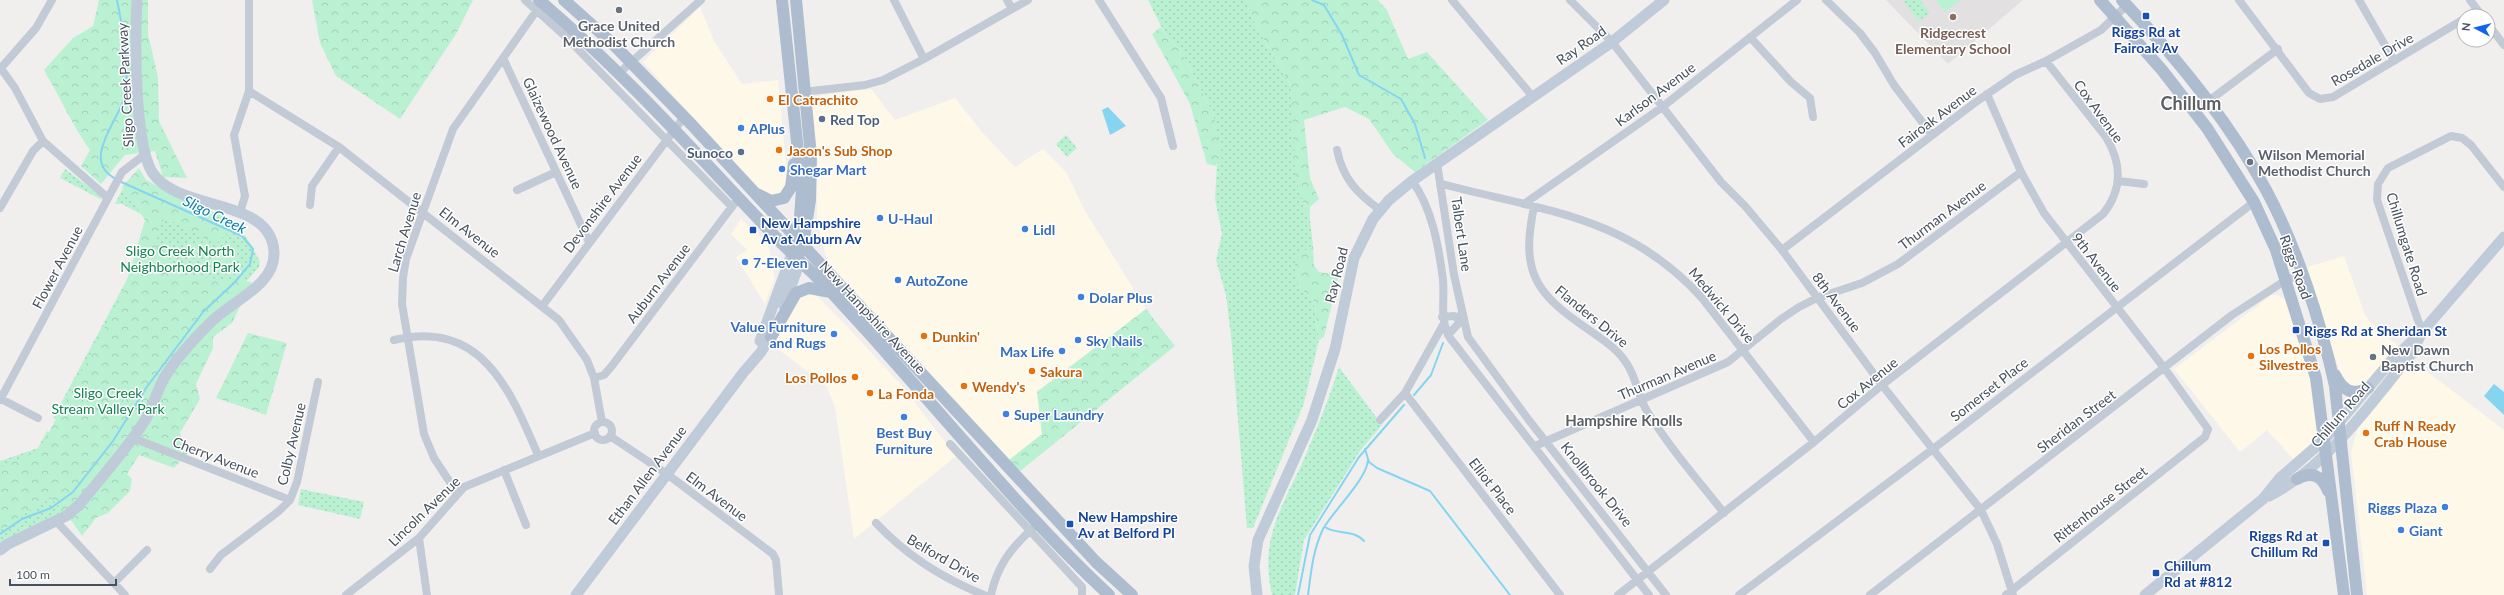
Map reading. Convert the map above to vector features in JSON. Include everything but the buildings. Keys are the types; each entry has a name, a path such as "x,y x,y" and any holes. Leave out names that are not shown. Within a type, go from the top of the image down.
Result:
{"main road":[{"name":"New Hampshire Avenue","path":"564,0 631,62 684,117 1090,556 1132,595"},
{"path":"782,0 798,139 802,189 800,242"},
{"path":"796,0 803,92 811,156 810,200 796,258"},
{"name":"Riggs Road","path":"2100,0 2116,16 2162,70 2218,145 2254,202 2276,250 2313,365 2325,439 2344,595"},
{"name":"New Hampshire Avenue","path":"541,3 619,73 674,128 735,203 831,292 1034,527 1109,595"},
{"name":"Riggs Road","path":"2125,3 2175,60 2208,102 2265,188 2284,228 2301,274 2330,364 2340,421 2357,595"},
{"path":"752,191 768,200 775,201 788,194 794,169 794,154 798,139"},
{"path":"771,337 796,293 810,288 831,292"},
{"path":"2330,364 2344,389 2358,393 2368,388"},
{"path":"2297,479 2305,475 2314,474 2326,484 2331,498"}],"street":[{"path":"52,0 36,28 0,68 15,88 43,141 110,194"},
{"name":"Sligo Creek Parkway","path":"0,550 8,544 56,521 79,504 145,421 164,380 178,358 210,322 261,283 271,271 274,252 270,235 253,218 240,212 177,192 161,183 152,172 144,155 136,53 137,0"},
{"path":"240,212 245,196 234,135 249,91 249,0"},
{"path":"525,0 541,3 666,139 735,203"},
{"path":"619,73 701,0"},
{"path":"894,0 924,59"},
{"path":"1007,0 1012,9"},
{"path":"803,92 870,84 924,59 1028,0"},
{"path":"1099,0 1160,98 1173,146"},
{"path":"1452,0 1533,97"},
{"name":"8th Avenue","path":"1570,0 1612,42 1661,108 1721,182 1745,206 1782,250 1882,385 1981,510 1993,533 2010,593"},
{"name":"Ray Road","path":"1257,595 1254,566 1258,540 1312,420 1335,349 1354,258 1363,235 1380,210 1412,181 1612,42 1664,0"},
{"name":"Karlson Avenue","path":"1524,204 1661,108 1797,0"},
{"path":"1826,0 1868,43 1881,61 1894,85 1932,135"},
{"name":"Rosedale Drive","path":"2238,0 2278,48 2309,93 2320,99 2333,97 2456,24"},
{"path":"2358,0 2394,61"},
{"name":"Larch Avenue","path":"458,493 434,458 424,434 402,304 403,278 406,259 453,129 541,3"},
{"name":"Fairoak Avenue","path":"1782,250 1987,94 2015,75 2046,61 2101,30 2116,16 2125,3"},
{"path":"2496,34 2504,44"},
{"path":"1750,37 1788,80 1810,98 1813,117"},
{"path":"2194,112 2278,48"},
{"name":"Glaizewood Avenue","path":"503,58 589,242"},
{"name":"Cox Avenue","path":"1618,595 1638,581 1814,442 1882,385 2066,244 2103,214 2112,203 2119,182 2116,158 2110,145 2046,61"},
{"name":"Elm Avenue","path":"249,91 339,146 543,305 559,320 575,340 594,378 602,422"},
{"name":"9th Avenue","path":"1987,94 2021,172 2044,213 2066,244 2165,369 2206,424 2208,432"},
{"name":"Devonshire Avenue","path":"543,305 674,128 684,117"},
{"name":"Chillumgate Road","path":"2422,332 2377,200 2381,178 2388,168 2445,138 2456,136 2471,145 2504,187"},
{"path":"0,207 34,152 43,141"},
{"path":"310,205 312,186 339,146"},
{"path":"1337,150 1344,176 1353,189 1380,210"},
{"name":"Flower Avenue","path":"1,399 122,172 144,155"},
{"name":"Talbert Lane","path":"1437,163 1442,184 1462,316"},
{"path":"517,190 556,172"},
{"name":"Thurman Avenue","path":"1535,446 1718,368 1744,351 1781,319 1817,298 1862,283 1898,264 2021,172"},
{"name":"Talbert Lane","path":"1380,420 1405,394 1442,320 1443,281 1434,234 1427,208 1412,181"},
{"path":"2119,182 2144,184"},
{"name":"Medwick Drive","path":"1442,184 1524,204 1602,226 1655,254 1687,282 1744,351 1814,442"},
{"name":"Somerset Place","path":"1739,595 1933,449 2254,202"},
{"name":"Auburn Avenue","path":"594,378 604,375 611,368 735,203"},
{"name":"Flanders Drive","path":"1534,207 1529,246 1531,267 1538,284 1562,311 1613,348 1624,359 1634,377 1641,400 1676,453 1724,513"},
{"name":"Chillum Road","path":"2263,499 2280,478 2325,439 2368,388 2408,343 2422,332 2504,237"},
{"name":"Ethan Allen Avenue","path":"576,595 771,337 796,258"},
{"name":"Ethan Allen Avenue","path":"743,373 765,333 796,258"},
{"name":"Sheridan Street","path":"1870,595 2237,312 2286,280 2301,274"},
{"path":"1442,320 1454,316 1462,316"},
{"path":"1448,334 1462,316"},
{"name":"Knollbrook Drive","path":"1462,316 1468,337 1479,353 1546,441 1649,571 1666,595"},
{"name":"Knollbrook Drive","path":"1442,320 1448,334 1649,595"},
{"name":"Chillum Road","path":"2145,595 2263,499 2297,479 2326,454 2412,353 2422,332"},
{"path":"394,340 407,337 442,338 457,341 480,356 508,390 538,455"},
{"name":"Colby Avenue","path":"210,570 221,555 279,511 290,500 297,482 318,382"},
{"name":"Elliot Place","path":"1405,394 1560,595"},
{"path":"1,399 38,418"},
{"path":"602,422 607,423 611,427 610,436 605,440 600,439 595,433 596,426 602,422"},
{"name":"Rittenhouse Street","path":"2010,593 2156,477 2208,432"},
{"name":"Lincoln Avenue","path":"346,595 419,538 464,487 538,455 595,433"},
{"name":"Elm Avenue","path":"610,436 666,474 773,554 776,560 779,595"},
{"name":"Cherry Avenue","path":"133,438 290,500"},
{"name":"New Hampshire Avenue","path":"950,444 1034,527"},
{"path":"504,470 526,525"},
{"path":"56,521 125,595"},
{"name":"Belford Drive","path":"876,523 896,544 916,559 984,595"},
{"path":"991,595 1002,563 1034,527 1082,587 1082,595"},
{"path":"419,538 427,595"},
{"path":"114,583 147,550"}],"shaded area":[{"name":"Ridgecrest Elementary School","path":"1886,0 2023,0 1948,64"},
{"path":"700,7 714,41 742,84 778,80 788,184 785,192 767,197 755,186 643,62"},
{"path":"871,89 895,120 955,98 982,132 1015,167 1043,149 1066,172 1084,209 1146,309 1037,391 1042,434 1009,460 828,263 817,223 817,181 809,97"},
{"path":"741,219 768,244 775,278 765,304 736,257 747,250 731,234"},
{"path":"2344,256 2365,315 2373,325 2398,346 2361,389 2346,389 2304,268"},
{"path":"811,293 817,296 843,322 902,386 956,456 854,539 835,407 827,387 773,345 797,297"},
{"path":"2272,295 2277,295 2286,300 2312,382 2318,427 2314,441 2295,461 2267,430 2240,452 2174,369"},
{"path":"2412,360 2504,430 2504,595 2367,595 2351,452 2359,424"}],"green space":[{"path":"99,0 148,0 148,34 158,77 159,121 187,178 163,177 155,151 125,155 101,184 81,166 90,150 44,70 73,38 93,26"},
{"path":"312,0 473,0 456,34 400,119 336,76 320,43"},
{"path":"1148,0 1246,0 1255,24 1291,86 1294,126 1313,245 1298,256 1298,286 1314,301 1319,340 1304,403 1253,528 1247,528 1231,336 1226,296 1216,260 1222,234 1215,199 1217,163 1213,113 1181,51 1166,36"},
{"path":"1246,0 1378,0 1387,10 1408,59 1427,52 1488,120 1415,172 1393,154 1369,119 1345,107 1304,120 1310,178 1319,199 1310,207 1310,220 1295,177 1291,86 1255,24"},
{"path":"1903,0 1920,0 1930,13 1919,21"},
{"path":"1936,0 1961,0 1945,12"},
{"path":"1161,27 1166,36 1181,51 1213,113 1222,161 1217,163 1216,166 1207,164 1190,104 1152,34"},
{"path":"1066,135 1077,148 1067,157 1056,144"},
{"path":"139,168 146,180 234,227 216,244 164,217 156,243 180,275 252,282 232,323 213,337 213,348 196,384 200,399 180,433 188,453 174,468 139,455 127,474 132,479 130,491 108,513 96,518 82,536 70,519 50,497 0,530 0,466 39,451 123,293 145,220 122,187"},
{"path":"65,169 100,195 102,200 60,178"},
{"name":"Sligo Creek Stream Valley Park","path":"136,179 236,222 253,248 260,262 259,267 205,328 75,506 0,546 0,461 38,448 47,431 85,452 94,440 53,418 157,223 122,204 115,204 126,182"},
{"path":"226,245 237,261 226,270 214,254"},
{"path":"1313,245 1314,265 1319,272 1339,275 1324,337 1319,340 1314,301 1298,286 1295,264 1298,256"},
{"path":"1146,309 1175,346 1019,472 1009,460 1042,434 1037,392"},
{"path":"248,333 287,343 266,415 216,398"},
{"path":"1339,367 1382,425 1360,451 1304,540 1295,595 1272,595 1268,557 1275,524 1314,436"},
{"path":"301,489 364,502 360,519 298,505"}],"water":[{"path":"1108,107 1126,126 1110,135 1102,110"},
{"path":"2494,384 2504,392 2504,415 2484,396"}],"waterway":[{"name":"Sligo Creek","path":"116,179 105,170 101,160 102,149 106,137 119,112 124,100 126,89 124,44 117,0"},
{"path":"1312,0 1324,5 1342,35 1359,75 1401,99 1415,124 1425,158"},
{"name":"Sligo Creek","path":"0,534 22,519 51,508 73,492 113,441 146,388 203,312 234,283 250,264 253,249 242,236 119,181"},
{"path":"1414,395 1431,375 1443,343"},
{"path":"1298,595 1310,535 1359,457 1404,405"},
{"path":"1365,449 1369,462 1377,468 1430,491 1510,595"},
{"path":"1308,595 1311,570 1323,529 1362,476 1368,460"},
{"path":"1325,527 1334,531 1350,533 1360,537 1364,541"}],"place":[{"name":"Grace United Methodist Church","path":"619,10"},
{"name":"Riggs Rd at Fairoak Av","path":"2146,16"},
{"name":"Ridgecrest Elementary School","path":"1953,17"},
{"name":"El Catrachito","path":"770,99"},
{"name":"Red Top","path":"822,119"},
{"name":"APlus","path":"741,128"},
{"name":"Jason's Sub Shop","path":"779,150"},
{"name":"Sunoco","path":"741,152"},
{"name":"Wilson Memorial Methodist Church","path":"2250,162"},
{"name":"Shegar Mart","path":"782,169"},
{"name":"U-Haul","path":"880,218"},
{"name":"Lidl","path":"1025,229"},
{"name":"New Hampshire Av at Auburn Av","path":"753,230"},
{"name":"7-Eleven","path":"745,262"},
{"name":"AutoZone","path":"898,280"},
{"name":"Dolar Plus","path":"1081,297"},
{"name":"Riggs Rd at Sheridan St","path":"2296,330"},
{"name":"Value Furniture and Rugs","path":"834,334"},
{"name":"Dunkin'","path":"924,336"},
{"name":"Sky Nails","path":"1078,340"},
{"name":"Max Life","path":"1062,351"},
{"name":"Los Pollos Silvestres","path":"2251,356"},
{"name":"New Dawn Baptist Church","path":"2373,357"},
{"name":"Sakura","path":"1032,371"},
{"name":"Los Pollos","path":"855,377"},
{"name":"Wendy's","path":"964,386"},
{"name":"La Fonda","path":"870,393"},
{"name":"Super Laundry","path":"1006,414"},
{"name":"Best Buy Furniture","path":"904,417"},
{"name":"Ruff N Ready Crab House","path":"2366,433"},
{"name":"Riggs Plaza","path":"2445,507"},
{"name":"New Hampshire Av at Belford Pl","path":"1070,524"},
{"name":"Giant","path":"2401,530"},
{"name":"Riggs Rd at Chillum Rd","path":"2326,543"},
{"name":"Chillum Rd at #812","path":"2156,573"}],"district":[{"name":"Chillum","path":"2191,103"},
{"name":"Hampshire Knolls","path":"1624,420"}],"park label":[{"name":"Sligo Creek North Neighborhood Park","path":"180,258"}]}
